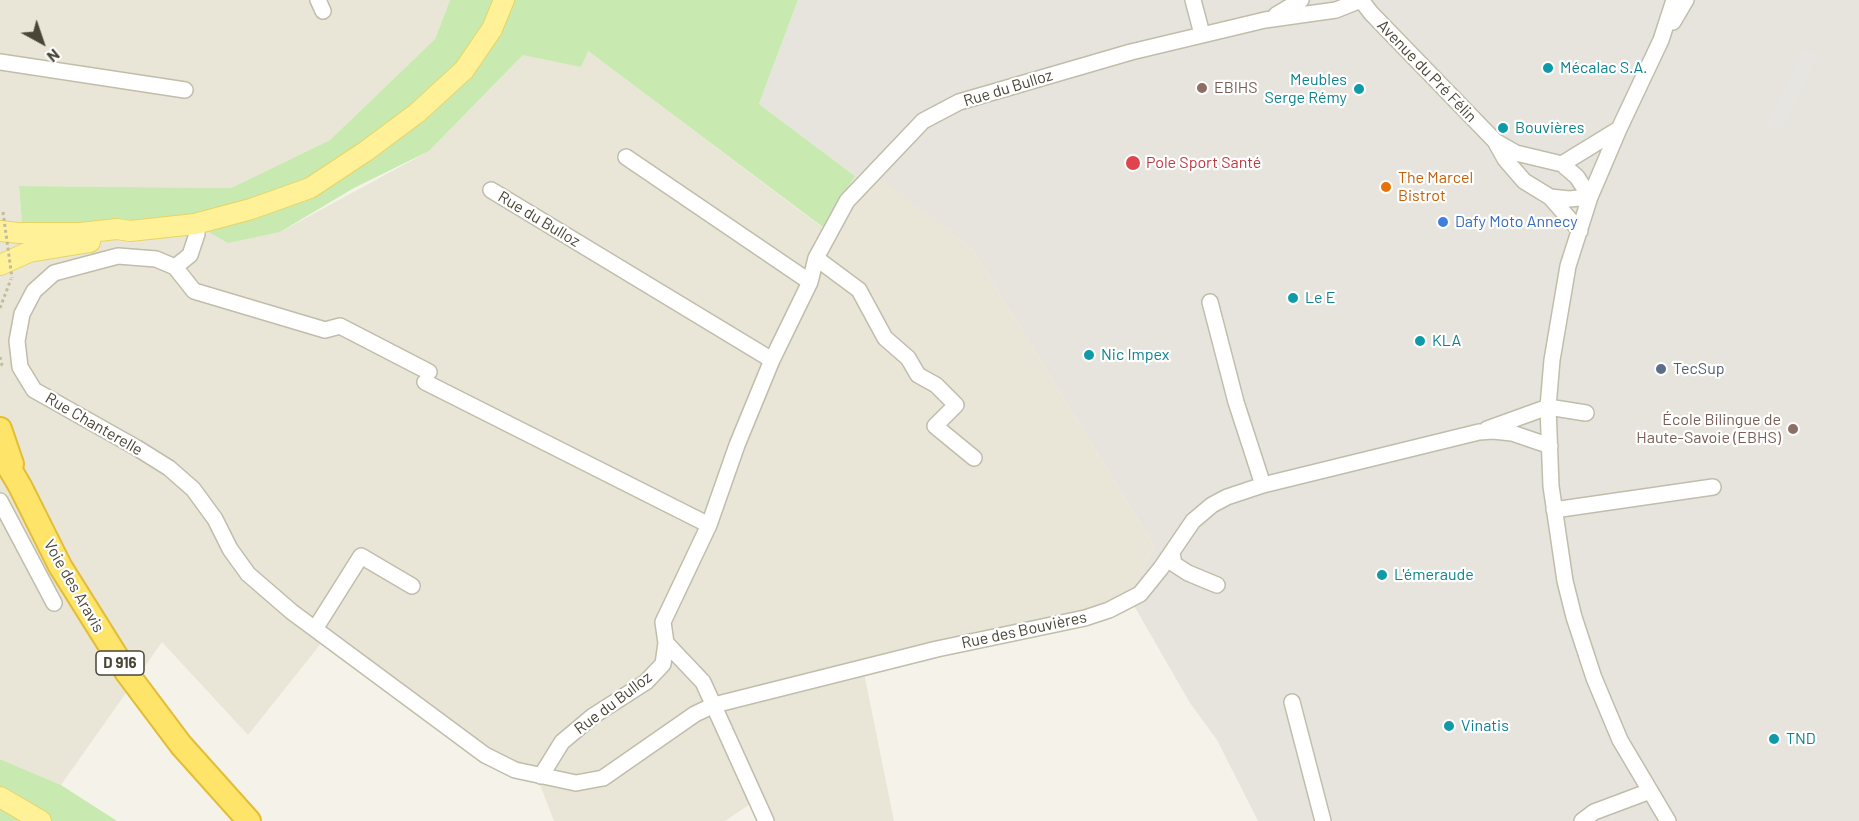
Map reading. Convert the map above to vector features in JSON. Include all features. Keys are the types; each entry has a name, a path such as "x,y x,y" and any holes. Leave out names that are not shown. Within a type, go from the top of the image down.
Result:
{"highway":[{"name":"Voie des Aravis","path":"0,429 20,486"},
{"name":"Voie des Aravis","path":"0,452 20,486 60,566 127,674 181,745 249,821"}],"main road":[{"path":"1,217 20,233 117,229 130,231 195,224 251,209 310,188 366,151 417,113 464,70 492,29 504,0"},
{"path":"6,272 29,252 118,238 130,231"},
{"path":"0,797 41,821"}],"street":[{"path":"1193,0 1202,34"},
{"name":"Rue du Bulloz","path":"1265,20 1301,0"},
{"name":"Rue du Bulloz","path":"540,776 562,742 593,717 646,682 663,664 666,643 663,622 709,525 737,445 772,360 810,282 816,258 847,201 923,121 959,102 1131,52 1265,20 1336,10 1361,0"},
{"name":"Avenue du Pré Félin","path":"1361,0 1495,141 1505,159 1524,181 1550,197 1580,231"},
{"path":"1668,821 1620,740 1585,653 1565,581 1554,510 1548,407 1558,322 1568,266 1590,197 1661,39 1674,0"},
{"path":"1661,39 1686,0"},
{"path":"0,62 185,90"},
{"path":"1590,197 1577,177 1562,164 1619,129"},
{"name":"Avenue du Pré Félin","path":"1495,141 1516,153 1562,164"},
{"path":"626,157 810,282"},
{"name":"Rue du Bulloz","path":"491,190 772,360"},
{"name":"Avenue du Pré Félin","path":"1550,197 1569,199 1590,197"},
{"path":"195,224 197,234 190,255 175,267 194,291 325,330 340,326 427,377 709,525"},
{"name":"Rue Chanterelle","path":"175,267 156,259 118,256 54,273 34,291 22,314 17,340 20,367 34,390 169,468 193,489 215,519 230,549 248,574 292,612 484,755 515,770 540,776"},
{"path":"816,258 859,290 885,338 908,358 918,375 936,386 956,405 935,426 974,458"},
{"path":"1210,302 1236,402 1263,486"},
{"path":"1548,407 1586,413"},
{"name":"Rue des Bouvières","path":"540,776 576,783 603,778 695,714 714,705 937,649 1096,615 1140,594 1202,512 1227,497 1479,432 1548,407"},
{"name":"Rue des Bouvières","path":"1479,432 1512,433 1550,446"},
{"path":"1554,510 1713,487"},
{"path":"0,501 54,603"},
{"path":"1172,553 1174,564 1188,573 1217,585"},
{"path":"315,629 362,556 412,586"},
{"path":"666,643 704,682 766,821"},
{"path":"1292,702 1323,821"},
{"path":"1582,821 1594,812 1650,791"}],"path":[{"path":"0,309 6,272 1,217"}],"shaded area":[{"path":"0,0 450,0 435,39 330,140 231,188 19,186 22,223 280,232 429,151 523,55 588,51 823,228 855,176 875,173 973,250 1154,546 1123,613 863,668 894,821 766,821 756,800 725,821 554,821 538,780 323,641 248,735 162,642 61,785 0,759"},
{"path":"798,0 1859,0 1859,821 1258,821 1217,740 1190,703 1133,604 1123,613 1154,546 973,250 875,174 855,176 759,104"},
{"path":"1803,50 1817,56 1780,131 1767,124"}],"green space":[{"path":"450,0 798,0 759,104 855,176 824,228 588,51 581,67 523,55 429,151 354,188 280,232 228,243 186,219 22,224 19,186 231,188 330,140 435,39"},
{"path":"0,759 61,785 117,821 0,821"}],"place":[{"name":"Mécalac S.A.","path":"1548,68"},
{"name":"EBIHS","path":"1202,88"},
{"name":"Meubles Serge Rémy","path":"1359,89"},
{"name":"Bouvières","path":"1503,128"},
{"name":"Pole Sport Santé","path":"1133,163"},
{"name":"The Marcel Bistrot","path":"1386,187"},
{"name":"Dafy Moto Annecy","path":"1443,222"},
{"name":"Le E","path":"1293,298"},
{"name":"KLA","path":"1420,341"},
{"name":"Nic Impex","path":"1089,355"},
{"name":"TecSup","path":"1661,369"},
{"name":"École Bilingue de Haute-Savoie (EBHS)","path":"1793,429"},
{"name":"L'émeraude","path":"1382,575"},
{"name":"Vinatis","path":"1449,726"},
{"name":"TND","path":"1774,739"}]}
